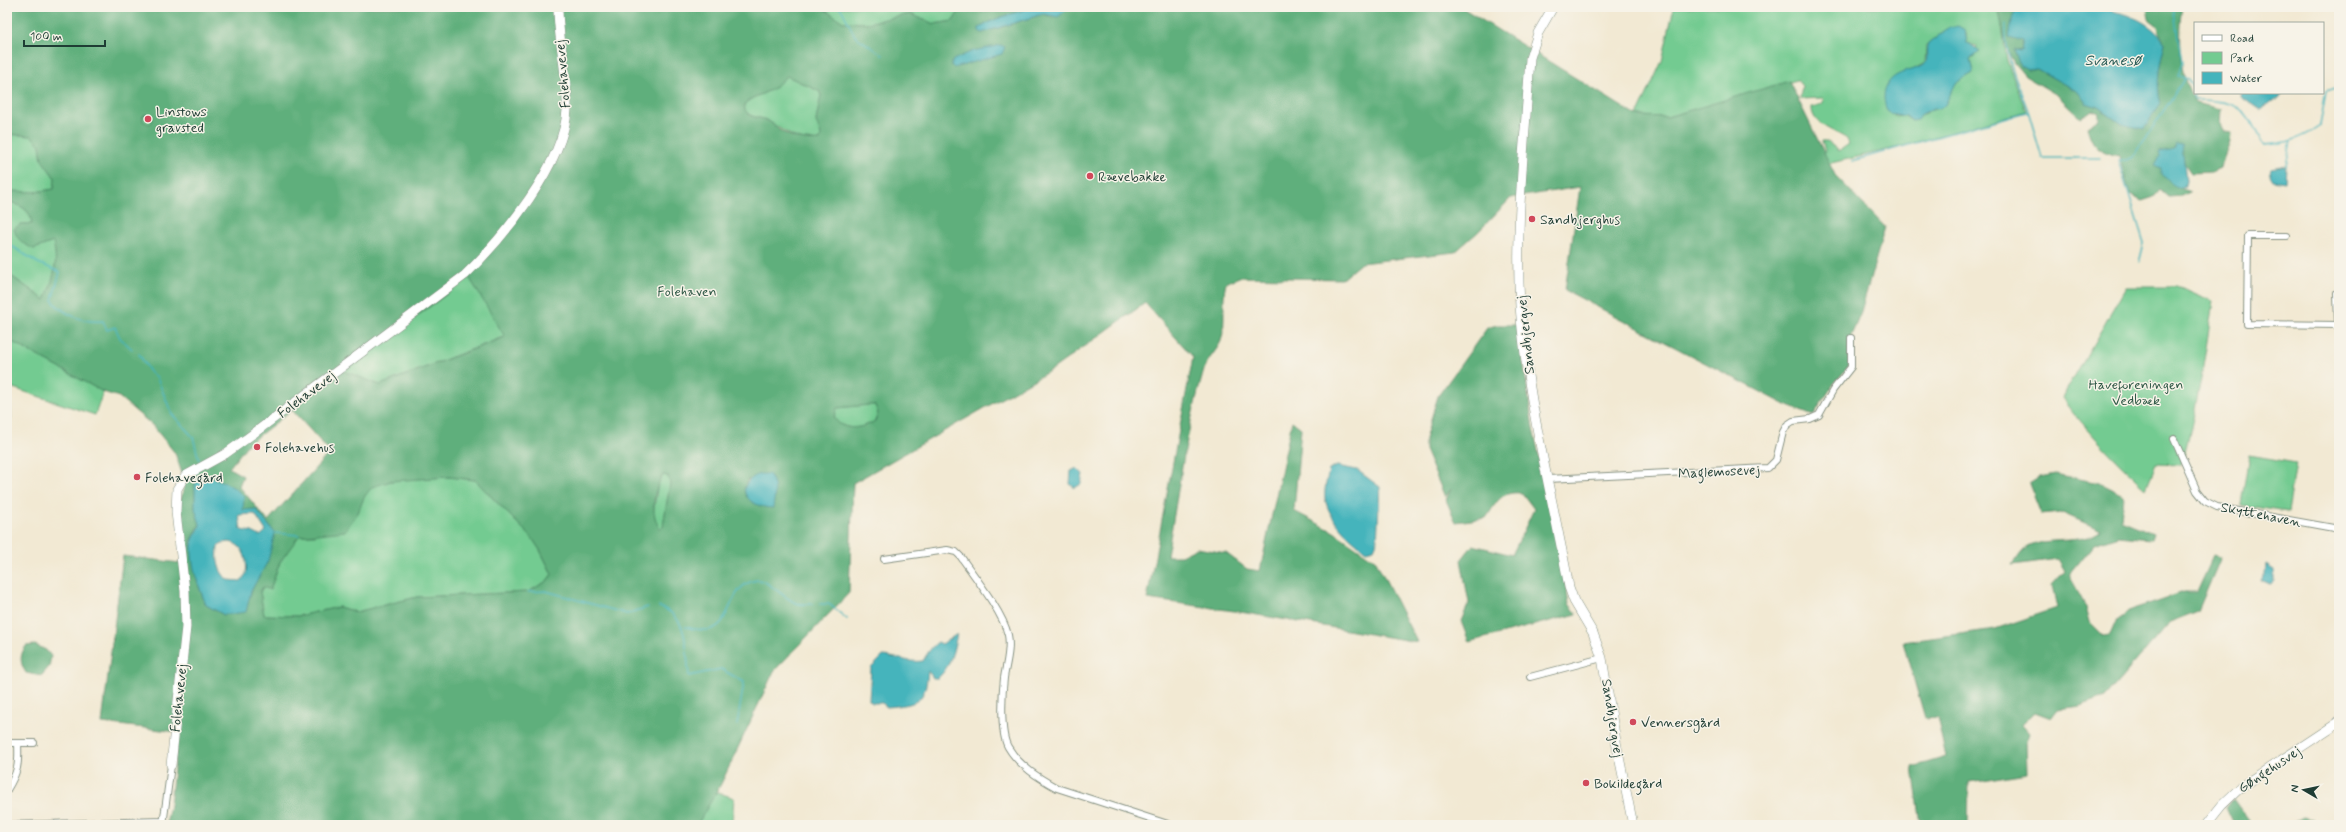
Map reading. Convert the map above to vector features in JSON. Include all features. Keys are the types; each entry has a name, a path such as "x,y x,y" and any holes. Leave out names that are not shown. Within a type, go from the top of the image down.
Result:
{"street":[{"name":"Folehavevej","path":"163,823 186,627 186,592 176,512 176,501 181,482 192,470 225,454 300,399 465,275 483,258 540,183 553,158 562,133 567,112 567,92 560,48 558,7"},
{"name":"Sandbjergvej","path":"1553,7 1538,33 1530,58 1518,250 1520,307 1531,396 1570,587 1574,601 1593,633 1602,658 1617,747 1633,825"},
{"path":"2287,236 2248,236 2247,324 2339,325 2337,293"},
{"name":"Maglemosevej","path":"1548,479 1768,468 1776,460 1783,432 1787,425 1793,421 1810,419 1819,415 1833,390 1851,367 1852,338"},
{"name":"Skyttehaven","path":"2174,439 2197,491 2205,501 2217,507 2339,529"},
{"path":"884,559 947,550 956,552 961,557 1006,627 1009,647 1002,694 1005,739 1008,747 1019,761 1044,781 1057,788 1171,825"},
{"name":"Sandbjergvej","path":"1530,677 1602,658"},
{"name":"Gøngehusvej","path":"2206,825 2222,805 2242,786 2339,722"},
{"path":"7,743 34,743"},
{"path":"7,790 17,773 18,743"},
{"path":"7,825 163,823"}],"green space":[{"name":"Folehaven","path":"7,7 821,7 843,22 867,23 910,14 934,24 953,21 962,7 984,7 982,13 1005,7 1032,7 996,19 979,28 982,33 1043,14 1053,17 1070,7 1461,7 1637,116 1667,117 1789,81 1835,175 1885,227 1860,315 1850,338 1849,366 1833,385 1813,416 1786,405 1565,290 1580,187 1511,198 1478,232 1455,252 1361,263 1342,279 1239,277 1226,283 1223,334 1219,345 1205,366 1192,416 1167,556 1181,556 1197,548 1226,553 1247,569 1260,571 1292,421 1301,428 1294,511 1334,532 1376,561 1417,642 1234,611 1147,599 1193,357 1145,303 1053,369 853,483 849,593 774,671 721,784 697,825 166,825 170,805 178,732 102,723 123,556 188,564 180,503 185,482 175,453 152,425 119,397 103,392 7,339 7,273 45,300 53,279 55,250 53,242 34,249 19,239 14,229 21,224 32,224 30,215 24,208 7,201 7,191 35,192 54,189 55,178 42,160 40,145 31,136 7,134","holes":["787,76 819,91 821,95 816,121 821,135 820,140 804,140 793,137 778,129 768,121 747,113 744,105 747,102 774,88","146,114 153,117 152,122 149,124 143,121 143,116","469,277 505,337 380,385 344,371","869,405 875,405 878,413 875,421 864,426 853,428 842,425 834,417 837,408","292,410 330,452 268,521 239,486 243,476 229,468 248,444","663,475 668,476 670,484 663,526 660,529 654,509 657,488","449,477 475,480 532,538 552,574 547,581 528,592 417,597 356,612 339,607 298,616 264,615 260,592 263,587 270,590 280,562 299,536 345,531 358,513 364,497 372,487 391,481","748,479 767,508 748,498 745,491 745,486","195,484 228,485 237,489 242,510 256,509 275,533 249,598 224,615 206,605 199,587 191,542 200,524 195,509"]},
{"path":"821,7 962,7 953,21 934,24 910,14 867,23 843,22"},
{"path":"984,7 1005,7 981,13"},
{"path":"1674,7 1999,7 2007,60 2026,111 1899,147 1823,165 1825,151 1822,141 1827,141 1839,151 1849,144 1847,139 1819,123 1815,118 1812,107 1822,104 1824,100 1822,98 1800,99 1802,86 1797,80 1667,117 1637,116 1662,61","holes":["1944,31 1966,33 1967,43 1977,47 1974,56 1970,59 1973,73 1954,85 1947,101 1942,107 1934,108 1912,121 1903,115 1895,116 1886,90 1890,82 1925,63 1926,46"]},
{"path":"1998,7 2017,7 2011,25 2023,41 2021,50 2014,50 2027,70 2037,69 2078,92 2086,103 2098,107 2121,124 2161,104 2158,81 2165,43 2159,33 2158,26 2149,19 2147,7 2182,7 2180,19 2181,56 2190,93 2195,103 2221,109 2220,124 2224,132 2231,133 2230,142 2221,168 2212,172 2191,173 2184,163 2182,144 2160,156 2162,168 2179,188 2190,192 2181,196 2168,197 2160,190 2154,197 2142,201 2130,195 2119,156 2102,151 2094,144 2089,134 2087,127 2099,119 2099,113 2092,110 2081,118 2057,95 2025,76 2014,63 2007,49"},
{"path":"787,76 819,91 821,95 816,121 821,135 820,140 813,141 799,139 766,120 750,115 745,110 744,105 747,102 774,88"},
{"path":"146,114 150,114 152,115 152,123 146,124 143,121 143,117"},
{"path":"7,134 31,136 40,145 42,160 55,178 54,189 35,192 7,191"},
{"path":"7,201 24,208 30,215 32,224 21,224 34,249 53,242 55,250 55,265 45,300 7,273"},
{"path":"469,277 506,336 380,385 344,371"},
{"name":"Haveforeningen Vedbæk","path":"2126,287 2180,287 2213,301 2204,363 2196,404 2181,465 2156,464 2146,488 2102,445 2062,398"},
{"path":"1497,325 1518,325 1533,429 1548,494 1569,604 1577,614 1469,642 1461,621 1469,603 1461,560 1473,545 1512,555 1534,509 1522,493 1509,494 1504,496 1496,503 1486,518 1456,522 1446,500 1451,489 1445,497 1425,450 1425,439 1438,396 1487,328"},
{"path":"7,339 103,392 95,415 10,387 11,420 7,421"},
{"path":"875,405 878,413 875,421 870,424 853,428 847,427 838,422 834,417 837,408"},
{"path":"2249,455 2296,463 2288,512 2241,505"},
{"path":"2055,474 2099,483 2123,495 2121,520 2153,533 2151,539 2118,536 2094,544 2069,575 2085,604 2090,623 2103,636 2110,635 2117,619 2130,610 2184,592 2196,592 2213,555 2221,557 2198,611 2170,622 2105,697 2080,706 2058,709 2051,718 2035,712 2022,725 2029,733 2026,742 2027,773 1969,782 1968,825 1921,825 1913,767 1946,757 1937,717 1925,718 1903,642 1995,629 2057,608 2052,585 2065,571 2058,559 2013,565 2024,550 2032,545 2052,541 2084,538 2101,530 2060,512 2041,514 2029,484 2040,477"},
{"path":"663,475 668,476 670,484 663,526 660,529 653,514 658,483"},
{"path":"449,477 475,480 532,538 552,574 547,581 528,592 417,597 356,612 339,607 298,616 264,615 260,592 263,587 270,589 280,562 299,535 315,535 358,513 366,494 371,488 377,485 396,480"},
{"path":"35,645 46,650 51,656 49,667 41,676 26,673 22,666 21,656 26,646"},
{"path":"711,790 734,798 732,825 690,825"},
{"path":"2233,799 2252,825 2234,825 2226,808"},
{"path":"2303,818 2318,821 2316,825 2290,825"}],"water":[{"path":"1032,7 1070,7 1058,17 1043,14 982,33 979,31 979,28 996,19"},
{"name":"Svanesø","path":"2018,7 2108,7 2139,20 2158,34 2165,43 2158,81 2161,104 2144,129 2121,124 2098,107 2086,103 2078,92 2037,69 2027,70 2020,66 2014,49 2021,50 2023,41 2009,37 2013,15"},
{"path":"1958,26 1965,30 1967,43 1980,52 1970,58 1973,73 1956,83 1945,105 1940,109 1934,108 1922,114 1918,120 1912,121 1906,116 1889,113 1886,108 1884,98 1886,88 1890,81 1903,72 1917,68 1926,62 1928,44 1947,29"},
{"path":"1001,45 1005,47 1002,54 954,68 951,65 953,60 973,51"},
{"path":"2241,94 2282,94 2279,98 2260,110 2241,97"},
{"path":"2176,143 2182,144 2186,181 2184,188 2177,187 2172,184 2162,174 2162,168 2155,165 2160,156 2159,152 2174,149"},
{"path":"2286,166 2285,182 2272,180 2269,175 2271,169"},
{"path":"1337,466 1357,470 1380,487 1377,542 1374,549 1366,551 1353,540 1335,521 1327,506 1325,491 1329,470"},
{"path":"1077,468 1083,474 1081,484 1075,488 1070,484 1071,471"},
{"path":"759,474 769,474 772,478 775,494 773,508 757,505 746,496 746,485 750,479"},
{"path":"204,476 221,481 236,489 244,497 243,510 256,509 275,533 268,561 251,591 246,612 224,615 206,605 192,560 192,541 200,524 195,509 195,484","holes":["255,514 266,531 260,536 252,532 241,530 239,515","229,542 238,546 244,554 246,574 241,581 228,580 220,569 218,560 218,546 222,543"]},
{"path":"2266,564 2274,569 2274,581 2270,584 2261,580 2265,574"},
{"path":"957,634 953,652 946,669 938,678 933,678 928,671 925,690 918,700 906,705 887,707 882,703 872,703 869,700 871,668 883,656 913,661 923,661 929,651 938,642 942,644"}],"waterway":[{"path":"838,7 842,10 855,36 883,55"},
{"path":"2173,7 2182,63 2178,76 2188,79 2194,90"},
{"path":"2006,24 2009,59 2029,114"},
{"path":"2139,263 2144,243 2118,160 2126,160 2133,157 2185,78"},
{"path":"2194,94 2193,98 2195,100 2224,102 2244,112 2252,123 2263,145 2293,140 2320,126 2326,91 2339,87"},
{"path":"1852,161 2026,112 2029,114 2042,158 2100,158"},
{"path":"2286,166 2291,141"},
{"path":"7,243 38,263 60,272 52,300 62,310 75,317 89,321 103,321 107,330 115,327 120,338 132,349"},
{"path":"139,354 150,372 157,378 172,414 193,437 199,460"},
{"path":"275,533 299,535"},
{"path":"685,627 706,630 715,628 726,615 739,590 747,584 757,580 766,583 796,603 814,604"},
{"path":"528,592 546,591 627,614 648,607"},
{"path":"820,604 829,604 847,619"},
{"path":"659,607 669,611 681,625 686,645 689,676 721,669 744,682 737,725"}],"place":[{"name":"Linstows gravsted","path":"148,119"},
{"name":"Rævebakke","path":"1090,176"},
{"name":"Sandbjerghus","path":"1532,219"},
{"name":"Folehavehus","path":"257,447"},
{"name":"Folehavegård","path":"137,477"},
{"name":"Vennersgård","path":"1633,722"},
{"name":"Bokildegård","path":"1586,783"}]}
